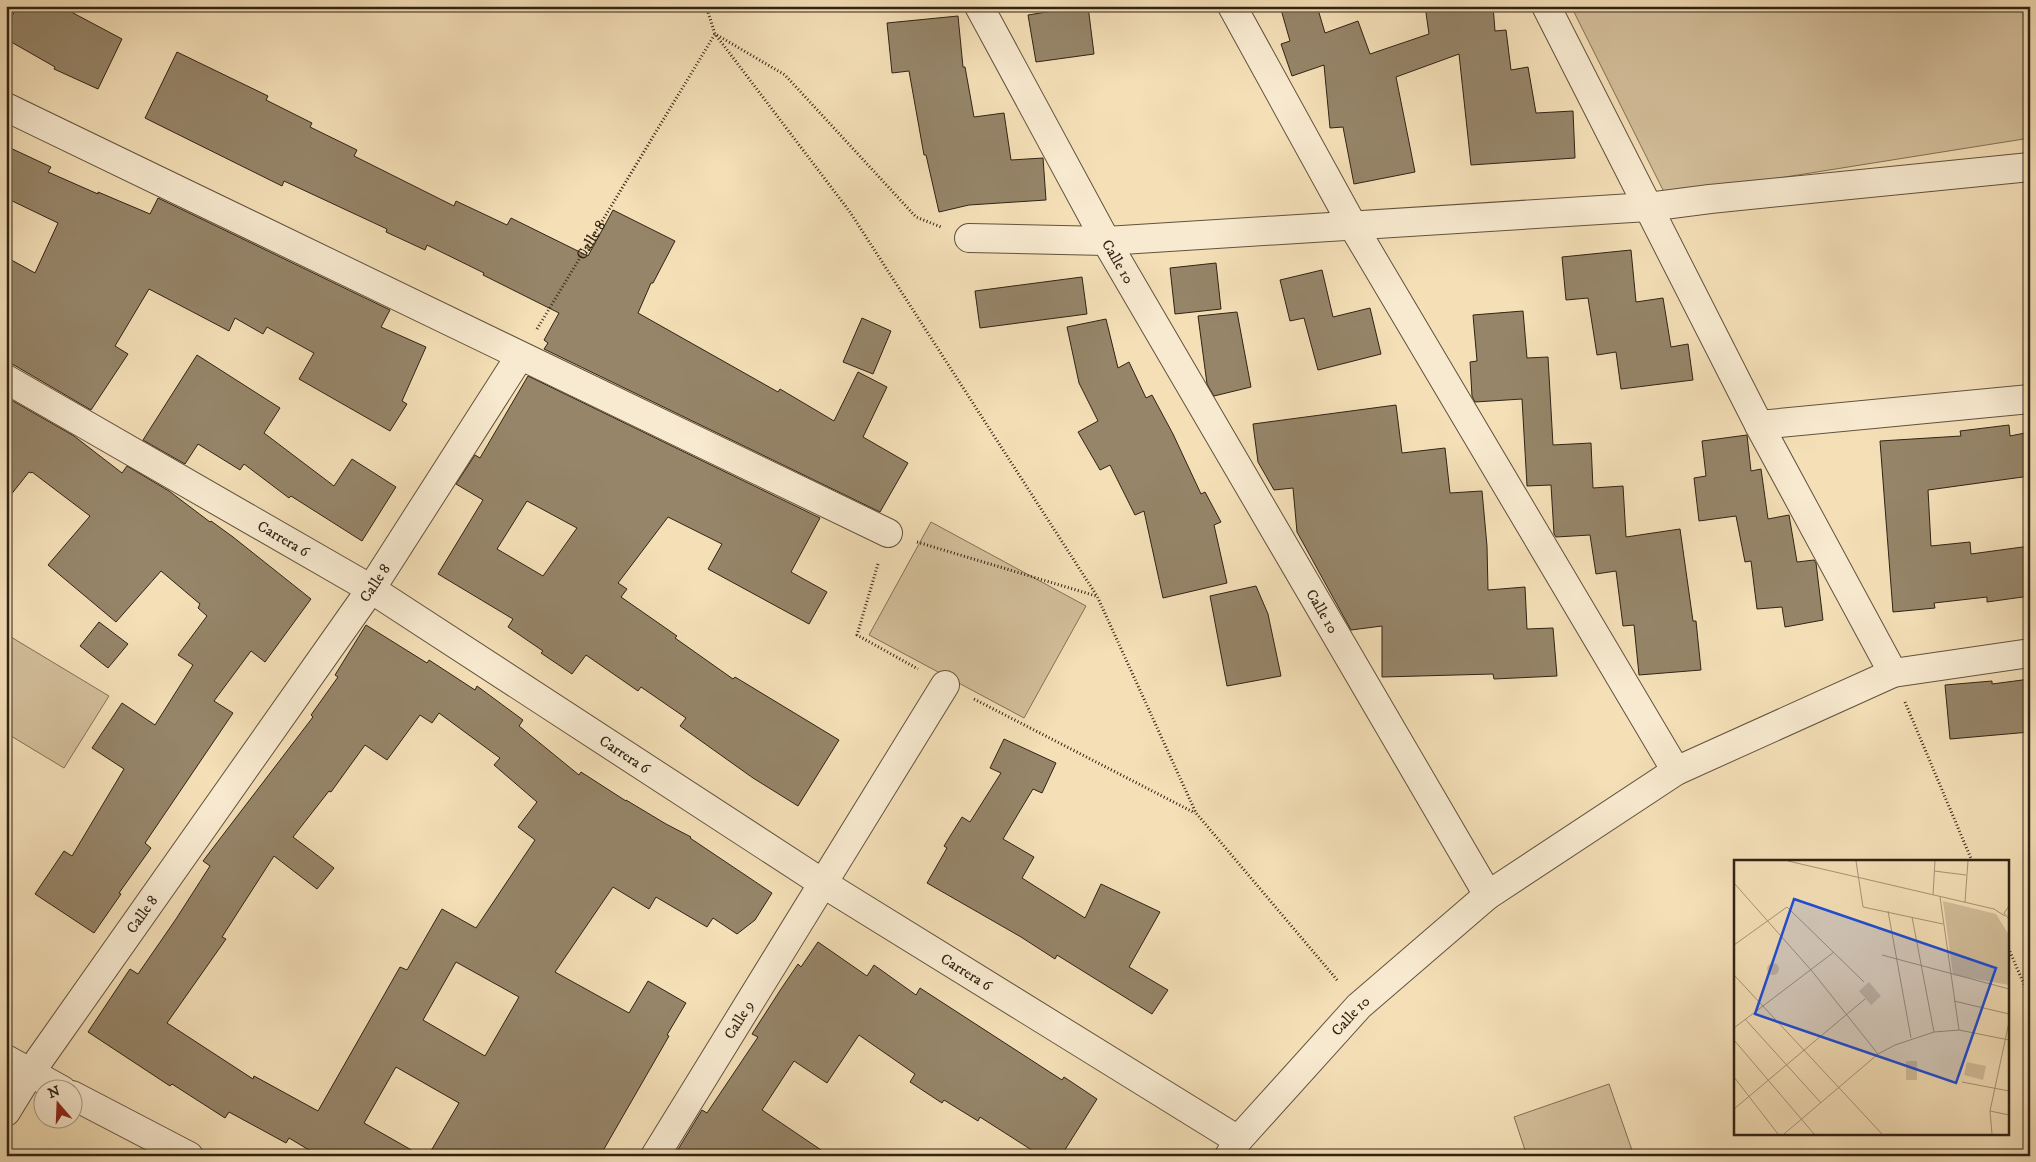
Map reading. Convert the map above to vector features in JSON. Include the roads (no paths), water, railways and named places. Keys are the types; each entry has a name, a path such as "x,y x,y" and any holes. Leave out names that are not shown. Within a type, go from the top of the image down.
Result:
{"street":[{"name":"Calle 10","path":"979,6 1106,241 1488,895 1359,1006 1234,1148"},
{"path":"1232,6 1352,226 1676,771"},
{"path":"1546,6 1759,425 1893,673"},
{"path":"6,107 888,533"},
{"path":"969,238 1106,241 1648,208 1710,199 2030,167"},
{"name":"Calle 8","path":"6,1112 30,1073 372,589 520,356"},
{"name":"Carrera 6","path":"6,379 372,589 824,884 1234,1148"},
{"path":"1759,425 2030,399"},
{"path":"1488,895 1676,771 1893,673 2030,653"},
{"name":"Calle 9","path":"655,1156 945,685"},
{"path":"6,1059 43,1080"},
{"path":"82,1100 190,1156"}]}
